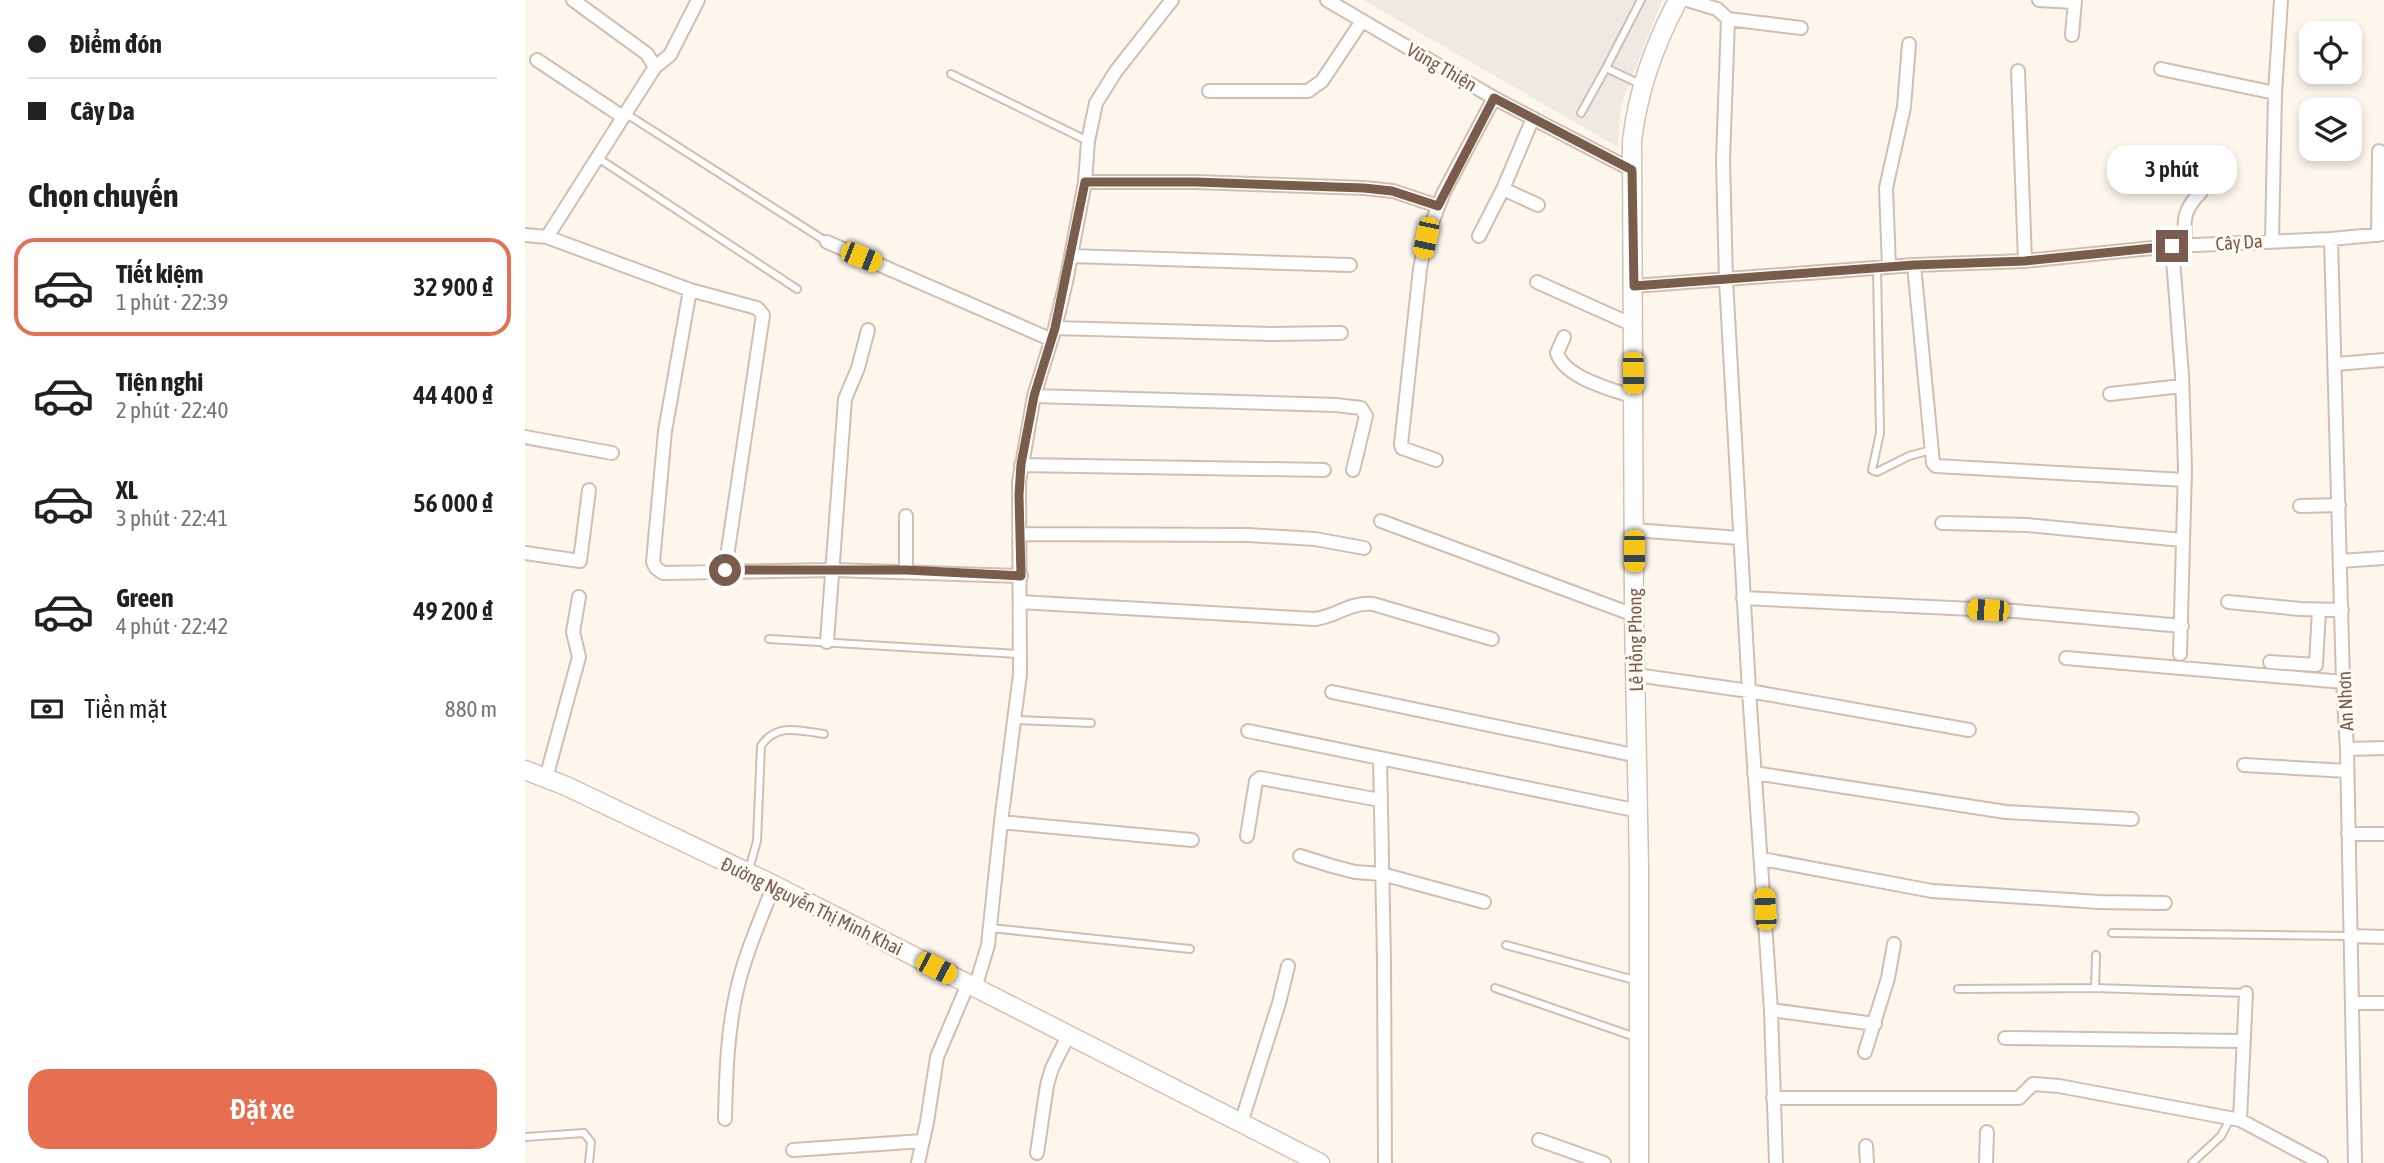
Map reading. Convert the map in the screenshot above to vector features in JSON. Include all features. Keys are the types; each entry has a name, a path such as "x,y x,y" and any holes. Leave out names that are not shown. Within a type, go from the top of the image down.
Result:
{"main road":[{"name":"Lê Hồng Phong","path":"1639,1163 1639,811 1634,615 1632,141 1641,85 1656,44 1678,0"},
{"name":"Đường Nguyễn Thị Minh Khai","path":"525,770 566,786 773,886 1320,1163"}],"street":[{"path":"573,0 647,54 655,67"},
{"path":"547,237 655,67 670,55 698,0"},
{"path":"918,1163 937,1057 971,986 988,945 991,928 1020,674 1021,464 1034,396 1053,334 1071,256 1085,182 1087,141 1100,94 1172,0"},
{"name":"Vũng Thiện","path":"1327,0 1494,98 1632,170"},
{"path":"1687,0 1717,9 1728,19 1801,28"},
{"path":"2039,0 2074,1 2072,35"},
{"path":"2272,240 2275,93 2281,0"},
{"path":"1728,19 1723,160 1726,279 1748,691 1771,1010 1776,1163"},
{"path":"1209,91 1308,90 1322,81 1362,20"},
{"path":"1883,268 1886,188 1904,107 1909,44"},
{"path":"537,60 624,115"},
{"path":"2161,69 2275,93"},
{"path":"2018,71 2025,261"},
{"path":"1436,460 1408,451 1402,448 1401,444 1420,269 1426,238 1438,206 1494,98"},
{"path":"1479,236 1503,189 1533,118"},
{"path":"2379,151 2381,235"},
{"path":"1085,182 1196,182 1364,188 1392,191 1438,206"},
{"path":"1503,189 1538,205"},
{"path":"2180,654 2185,480 2179,246 2184,215 2190,203 2201,192"},
{"path":"525,235 547,237 690,290 757,307 763,316 725,570"},
{"name":"Cây Da","path":"1634,286 1914,265 2025,261 2179,246 2381,235"},
{"name":"An Nhơn","path":"2332,239 2347,749 2355,1163"},
{"path":"827,242 1053,334 1341,333"},
{"path":"1071,256 1350,265"},
{"path":"1914,265 1933,463 1943,468 2185,480"},
{"path":"1537,282 1633,325"},
{"path":"690,290 666,431 653,562 656,568 663,573 725,570 906,570 1021,576"},
{"path":"827,642 845,399 858,368 868,330"},
{"path":"1564,337 1557,353 1564,366 1590,382 1634,397"},
{"path":"2336,363 2384,360"},
{"path":"2109,394 2182,386"},
{"path":"1034,396 1184,399 1361,408 1366,416 1353,470"},
{"path":"525,437 612,453"},
{"path":"1021,464 1324,470"},
{"path":"525,553 580,561 589,490"},
{"path":"2300,506 2339,505"},
{"path":"906,516 906,570"},
{"path":"1381,521 1634,615"},
{"path":"1942,523 2027,525 2182,540"},
{"path":"1634,530 1740,538"},
{"path":"1021,534 1259,535 1315,538 1364,548"},
{"path":"2340,561 2384,558"},
{"path":"546,778 579,657 573,632 579,597"},
{"path":"1743,598 2015,611 2182,626"},
{"path":"1020,602 1315,619 1330,617 1359,603 1373,604 1492,639"},
{"path":"2228,602 2342,610"},
{"path":"2270,662 2316,665 2319,610"},
{"path":"2066,658 2299,676 2343,682"},
{"path":"1636,675 1748,691 1969,730"},
{"path":"1332,692 1638,756"},
{"path":"1248,731 1639,811"},
{"path":"2347,749 2384,748"},
{"path":"1380,758 1385,1163"},
{"path":"2244,765 2347,771"},
{"path":"1754,773 2006,813 2132,819"},
{"path":"1247,836 1253,789 1260,778 1380,800"},
{"path":"1001,822 1192,840"},
{"path":"2348,834 2384,834"},
{"path":"1300,856 1355,872 1382,874 1484,902"},
{"path":"1762,859 1932,891 2099,902 2165,903"},
{"path":"725,1119 730,1025 736,993 748,949 773,886"},
{"path":"2350,936 2384,937"},
{"path":"1865,1052 1888,978 1894,944"},
{"path":"1241,1123 1279,1003 1287,965"},
{"path":"2236,1119 2246,993"},
{"path":"2352,1003 2384,1003"},
{"path":"1771,1010 1875,1024"},
{"path":"1037,1153 1047,1085 1052,1068 1068,1036"},
{"path":"2005,1038 2243,1041"},
{"path":"1773,1098 2019,1098 2030,1086 2040,1084 2148,1101 2236,1119 2321,1163"},
{"path":"1986,1163 1987,1132"},
{"path":"1539,1140 1604,1163"},
{"path":"793,1150 923,1141"},
{"path":"1866,1146 1867,1163"}],"lane":[{"path":"1581,113 1641,0"},
{"path":"1606,68 1641,85"},
{"path":"951,75 1087,141"},
{"path":"624,115 827,242"},
{"path":"598,158 797,289"},
{"path":"1883,268 1880,433 1872,470 1877,471 1909,456 1931,450"},
{"path":"769,639 1020,654"},
{"path":"1014,720 1091,723"},
{"path":"748,875 757,841 761,746 767,737 776,731 824,734"},
{"path":"991,928 1189,949"},
{"path":"2112,933 2350,936"},
{"path":"1506,945 1640,981"},
{"path":"2095,988 2097,955"},
{"path":"1496,988 1640,1038"},
{"path":"1958,989 2095,988 2246,993"},
{"path":"2192,1163 2236,1119"},
{"path":"525,1137 584,1133 591,1142 589,1163"}],"shaded area":[{"path":"1363,0 1662,0 1621,105 1618,147"}],"route":[{"path":"725,570 906,570 1021,576 1021,464 1034,396 1055,328 1085,182 1196,182 1364,188 1392,191 1438,206 1494,98 1632,170 1634,286 1914,265 2025,261 2172,246"}]}
